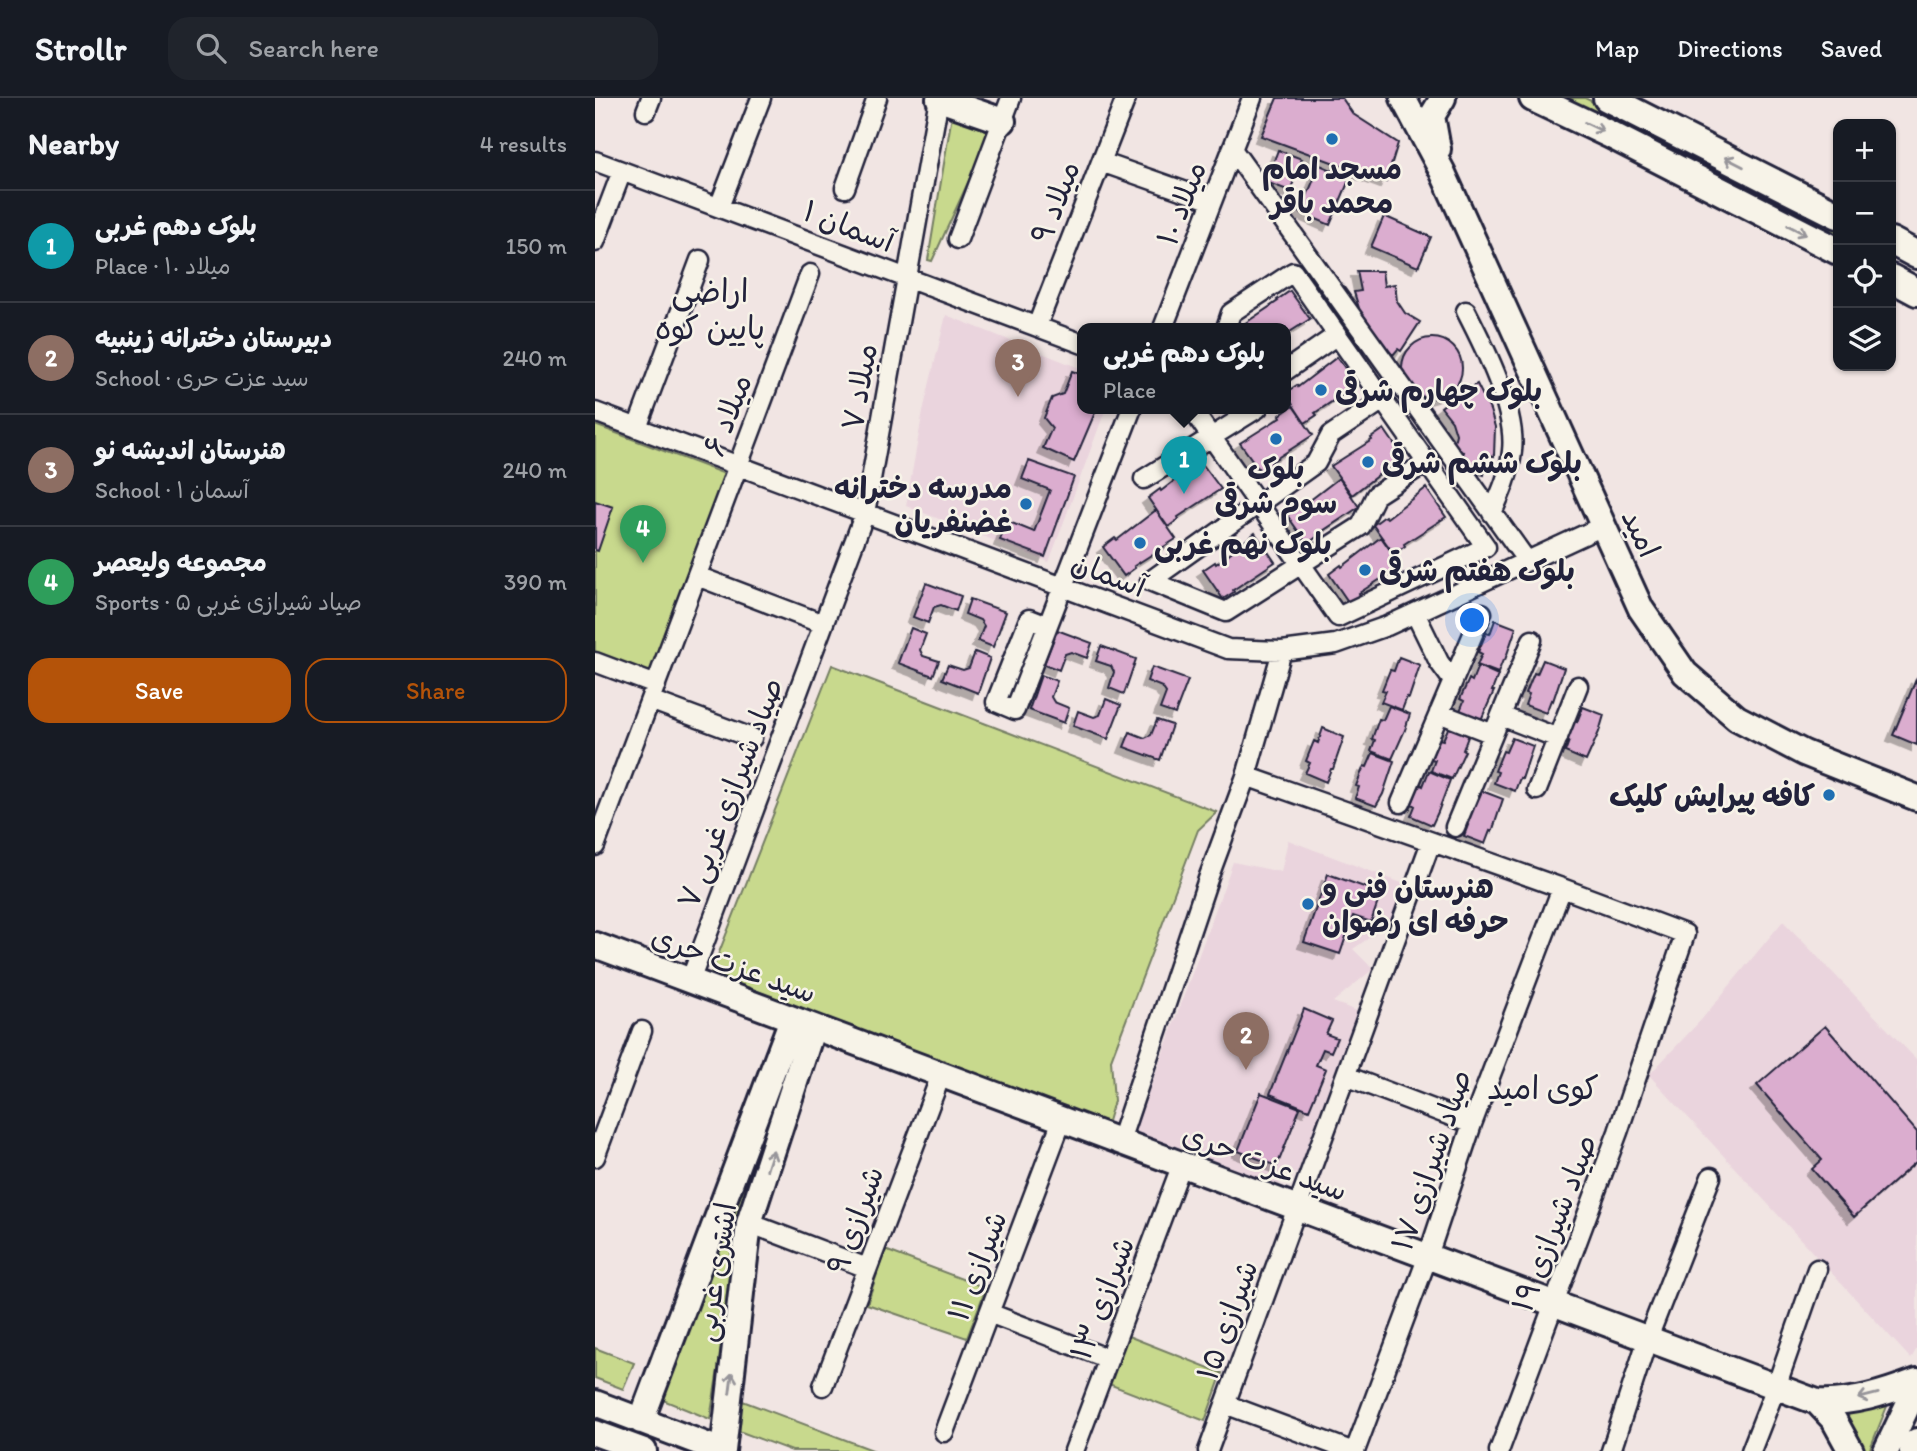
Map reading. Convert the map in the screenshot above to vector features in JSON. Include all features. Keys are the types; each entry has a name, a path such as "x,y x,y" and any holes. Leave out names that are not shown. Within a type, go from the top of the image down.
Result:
{"main road":[{"path":"1533,98 1833,248"},
{"path":"1607,98 1833,212"},
{"path":"1896,244 1917,255"},
{"path":"1896,281 1917,292"}],"street":[{"path":"719,208 761,98"},
{"path":"845,188 877,98"},
{"path":"938,98 1003,121"},
{"name":"میلاد ۷","path":"824,624 865,513 938,98"},
{"path":"958,239 1011,98"},
{"name":"میلاد ۹","path":"1037,326 1126,98"},
{"name":"میلاد ۱۰","path":"1165,323 1252,98"},
{"path":"1403,98 1442,171"},
{"path":"1442,171 1432,116 1443,98"},
{"path":"1232,149 1527,561"},
{"name":"آسمان ۱","path":"595,161 1077,342"},
{"path":"1101,162 1212,201"},
{"path":"595,242 622,171"},
{"name":"امید","path":"1442,171 1641,609 1685,673 1737,718 1804,753 1917,798"},
{"path":"637,428 700,260"},
{"path":"1195,414 1338,617 1486,547 1293,272 1231,313 1228,323"},
{"name":"میلاد ۶","path":"595,846 810,274"},
{"path":"1466,311 1498,383 1509,417 1513,449 1505,482 1492,513"},
{"path":"1291,367 1337,335"},
{"path":"1383,400 1331,435 1316,463 1150,582 1226,612 1361,526 1375,495 1427,462"},
{"name":"آسمان","path":"595,412 1228,649 1282,651 1336,644 1387,626 1603,526"},
{"path":"1047,626 1130,414"},
{"path":"1144,479 1249,414"},
{"path":"697,576 824,624"},
{"path":"1415,613 1439,662 1453,681"},
{"path":"1401,803 1482,613"},
{"name":"صیاد شیرازی غربی ۷","path":"690,981 824,624"},
{"path":"1455,827 1532,640"},
{"path":"1119,1141 1246,776 1282,651"},
{"path":"595,662 653,693 752,738"},
{"path":"1537,790 1578,686"},
{"path":"1439,713 1493,734"},
{"path":"1500,716 1558,738"},
{"path":"1246,776 1562,888"},
{"name":"شیرازی ۱۵","path":"1208,1451 1430,842"},
{"name":"صیاد شیرازی ۱۹","path":"1504,1450 1553,1304 1618,1132 1685,934 1562,888"},
{"name":"صیاد شیرازی ۱۷","path":"1353,1451 1428,1256 1472,1124 1562,888"},
{"name":"سید عزت حری","path":"595,946 1817,1402 1846,1402 1917,1383"},
{"name":"اشتری غربی","path":"641,1421 803,1023"},
{"path":"595,1157 642,1031"},
{"name":"اشتری غربی","path":"722,1451 750,1223 792,1054"},
{"name":"شیرازی ۹","path":"823,1386 941,1074"},
{"path":"1346,1076 1472,1124"},
{"name":"شیرازی ۱۱","path":"944,1432 1062,1120"},
{"name":"شیرازی ۱۳","path":"1074,1451 1182,1164"},
{"path":"1611,1451 1648,1338 1711,1177"},
{"path":"750,1223 867,1268"},
{"path":"1751,1451 1817,1269"},
{"path":"989,1313 1109,1359"},
{"path":"1886,1451 1917,1383"},
{"path":"1817,1402 1834,1420 1851,1451"},
{"path":"595,1403 722,1451"},
{"path":"1226,1404 1353,1451"},
{"path":"595,1433 644,1451"},
{"path":"1912,1451 1917,1441"}],"shaded area":[{"path":"946,315 1077,367 1077,414 1104,414 1049,562 906,506 923,411"},
{"path":"1288,840 1407,885 1392,922 1353,949 1373,969 1333,1002 1357,1011 1297,1174 1285,1170 1280,1185 1194,1155 1192,1148 1183,1145 1178,1149 1138,1134 1135,1129 1233,862 1281,872"},
{"path":"1783,921 1917,1060 1917,1348 1911,1359 1649,1075 1702,1019"}],"green space":[{"path":"1557,98 1585,98 1833,223 1833,238"},
{"path":"952,115 993,128 932,261 928,260"},
{"path":"595,425 725,474 651,673 595,652"},
{"path":"832,665 1217,812 1198,830 1111,1060 1114,1101 1106,1128 711,973"},
{"path":"785,1062 745,1202 710,1419 658,1398"},
{"path":"885,1250 986,1288 967,1338 867,1304"},
{"path":"1123,1334 1222,1373 1205,1421 1106,1383"},
{"path":"595,1348 634,1363 623,1389 595,1378"},
{"path":"1890,1399 1869,1451 1859,1451 1842,1413"},
{"path":"740,1400 875,1451 792,1451 736,1430"}],"building":[{"name":"مسجد امام محمد باقر","path":"1277,98 1342,98 1353,114 1398,143 1386,182 1261,136"},
{"path":"1278,150 1302,159 1290,191 1266,182"},
{"path":"1320,165 1350,178 1330,225 1300,212"},
{"path":"1384,216 1431,237 1418,267 1371,247"},
{"path":"1357,271 1382,271 1384,286 1395,284 1397,301 1405,313 1420,322 1401,351 1398,349 1393,355 1372,335 1363,321 1354,292 1361,291"},
{"path":"1290,291 1310,319 1291,331 1291,323 1245,323 1278,301"},
{"path":"1432,338 1449,343 1457,351 1462,368 1457,385 1449,393 1432,398 1415,393 1407,385 1402,368 1407,351 1415,343"},
{"name":"بلوک چهارم شرقی","path":"1337,357 1357,385 1315,413 1317,415 1305,423 1291,402 1291,389 1297,385 1298,387"},
{"path":"1072,371 1077,373 1077,414 1094,414 1074,462 1043,448 1052,428 1044,418 1052,398 1063,394"},
{"path":"1477,384 1495,427 1494,456 1487,455 1484,475 1460,468 1463,452 1452,451 1456,434 1452,421 1441,407 1469,386 1470,388"},
{"name":"بلوک سوم شرقی","path":"1293,406 1313,435 1271,462 1272,464 1261,472 1240,443 1281,417 1281,414 1291,414"},
{"name":"بلوک ششم شرقی","path":"1384,429 1404,458 1352,495 1331,466 1372,440 1371,438"},
{"path":"1029,461 1074,477 1045,557 1000,540 1007,521 1034,532 1050,490 1022,479"},
{"path":"1200,461 1221,489 1178,517 1179,519 1168,527 1148,498"},
{"path":"1339,478 1359,507 1307,544 1287,515"},
{"path":"1426,488 1446,517 1404,544 1405,546 1394,554 1373,525 1385,516 1387,518"},
{"path":"595,501 613,507 598,551 595,550"},
{"name":"بلوک نهم غربی","path":"1156,510 1176,539 1134,566 1135,568 1124,576 1103,547 1115,538 1117,540"},
{"path":"1255,533 1275,562 1223,599 1203,570 1215,562 1216,564"},
{"name":"بلوک هفتم شرقی","path":"1381,537 1401,566 1359,593 1360,595 1349,603 1329,574"},
{"path":"926,583 961,596 956,611 941,605 934,607 928,623 913,617"},
{"path":"970,599 1006,612 993,647 978,641 984,626 980,620 965,614"},
{"path":"1495,620 1516,628 1498,673 1477,665 1482,654 1478,652 1486,633 1490,634"},
{"path":"911,628 926,634 920,650 923,656 939,661 933,676 898,663"},
{"path":"1057,630 1092,643 1087,658 1071,652 1065,654 1059,670 1044,664"},
{"path":"1101,646 1136,659 1124,694 1109,688 1114,672 1111,666 1096,661"},
{"path":"975,652 990,658 978,693 942,679 948,665 963,670 969,668"},
{"path":"1399,657 1420,665 1402,710 1381,702 1386,691 1382,690 1390,670 1394,671"},
{"path":"1543,660 1564,668 1546,713 1525,705 1529,694 1526,693 1534,673 1537,674"},
{"path":"1478,666 1498,675 1481,720 1460,711 1464,701 1460,699"},
{"path":"1152,667 1188,680 1175,714 1160,709 1166,693 1162,687 1147,681"},
{"path":"1041,675 1057,681 1051,697 1054,702 1069,708 1064,723 1029,710"},
{"path":"1917,677 1917,745 1893,735"},
{"path":"1106,699 1121,705 1108,739 1073,726 1078,711 1094,717 1100,715"},
{"path":"1389,706 1410,714 1392,759 1371,751 1379,719 1383,720"},
{"path":"1583,707 1604,715 1586,761 1565,752 1569,741 1566,740 1574,720 1577,722"},
{"path":"1157,720 1172,725 1160,760 1124,747 1130,732 1145,738 1151,735"},
{"path":"1449,726 1469,734 1463,750 1465,751 1452,779 1431,771 1435,760 1431,759 1439,739 1443,740"},
{"path":"1323,728 1344,737 1326,782 1305,773 1310,763 1306,761 1314,741 1318,743"},
{"path":"1512,738 1533,746 1515,791 1494,783 1498,772 1495,771 1503,751 1506,752"},
{"path":"1373,753 1394,761 1376,806 1355,798 1359,787 1356,786 1364,766 1367,767"},
{"path":"1429,771 1450,780 1432,825 1411,816 1419,784 1423,786"},
{"path":"1482,791 1503,799 1485,844 1464,836 1468,825 1465,824 1473,804 1476,805"},
{"path":"1328,874 1381,893 1371,922 1353,916 1340,954 1304,942"},
{"path":"1304,1009 1332,1021 1326,1034 1337,1038 1331,1052 1323,1049 1316,1065 1326,1069 1309,1110 1270,1094"},
{"path":"1825,1026 1917,1132 1917,1161 1854,1217 1812,1169 1822,1160 1757,1085"},
{"path":"1261,1093 1300,1108 1277,1166 1238,1151"}],"place":[{"name":"مسجد امام محمد باقر","path":"1332,139"},
{"name":"بلوک چهارم شرقی","path":"1321,390"},
{"name":"هنرستان اندیشه نو","path":"1018,397"},
{"name":"بلوک سوم شرقی","path":"1276,439"},
{"name":"بلوک ششم شرقی","path":"1368,462"},
{"name":"بلوک دهم غربی","path":"1184,494"},
{"name":"مدرسه دخترانه غضنفریان","path":"1026,504"},
{"name":"بلوک نهم غربی","path":"1140,543"},
{"name":"مجموعه ولیعصر","path":"643,563"},
{"name":"بلوک هفتم شرقی","path":"1365,570"},
{"name":"کافه پیرایش کلیک","path":"1829,795"},
{"name":"هنرستان فنی و حرفه ای رضوان","path":"1308,904"},
{"name":"دبیرستان دخترانه زینبیه","path":"1246,1070"}],"district":[{"name":"اراضی پایین کوه","path":"710,310"},
{"name":"کوی امید","path":"1543,1088"}]}
